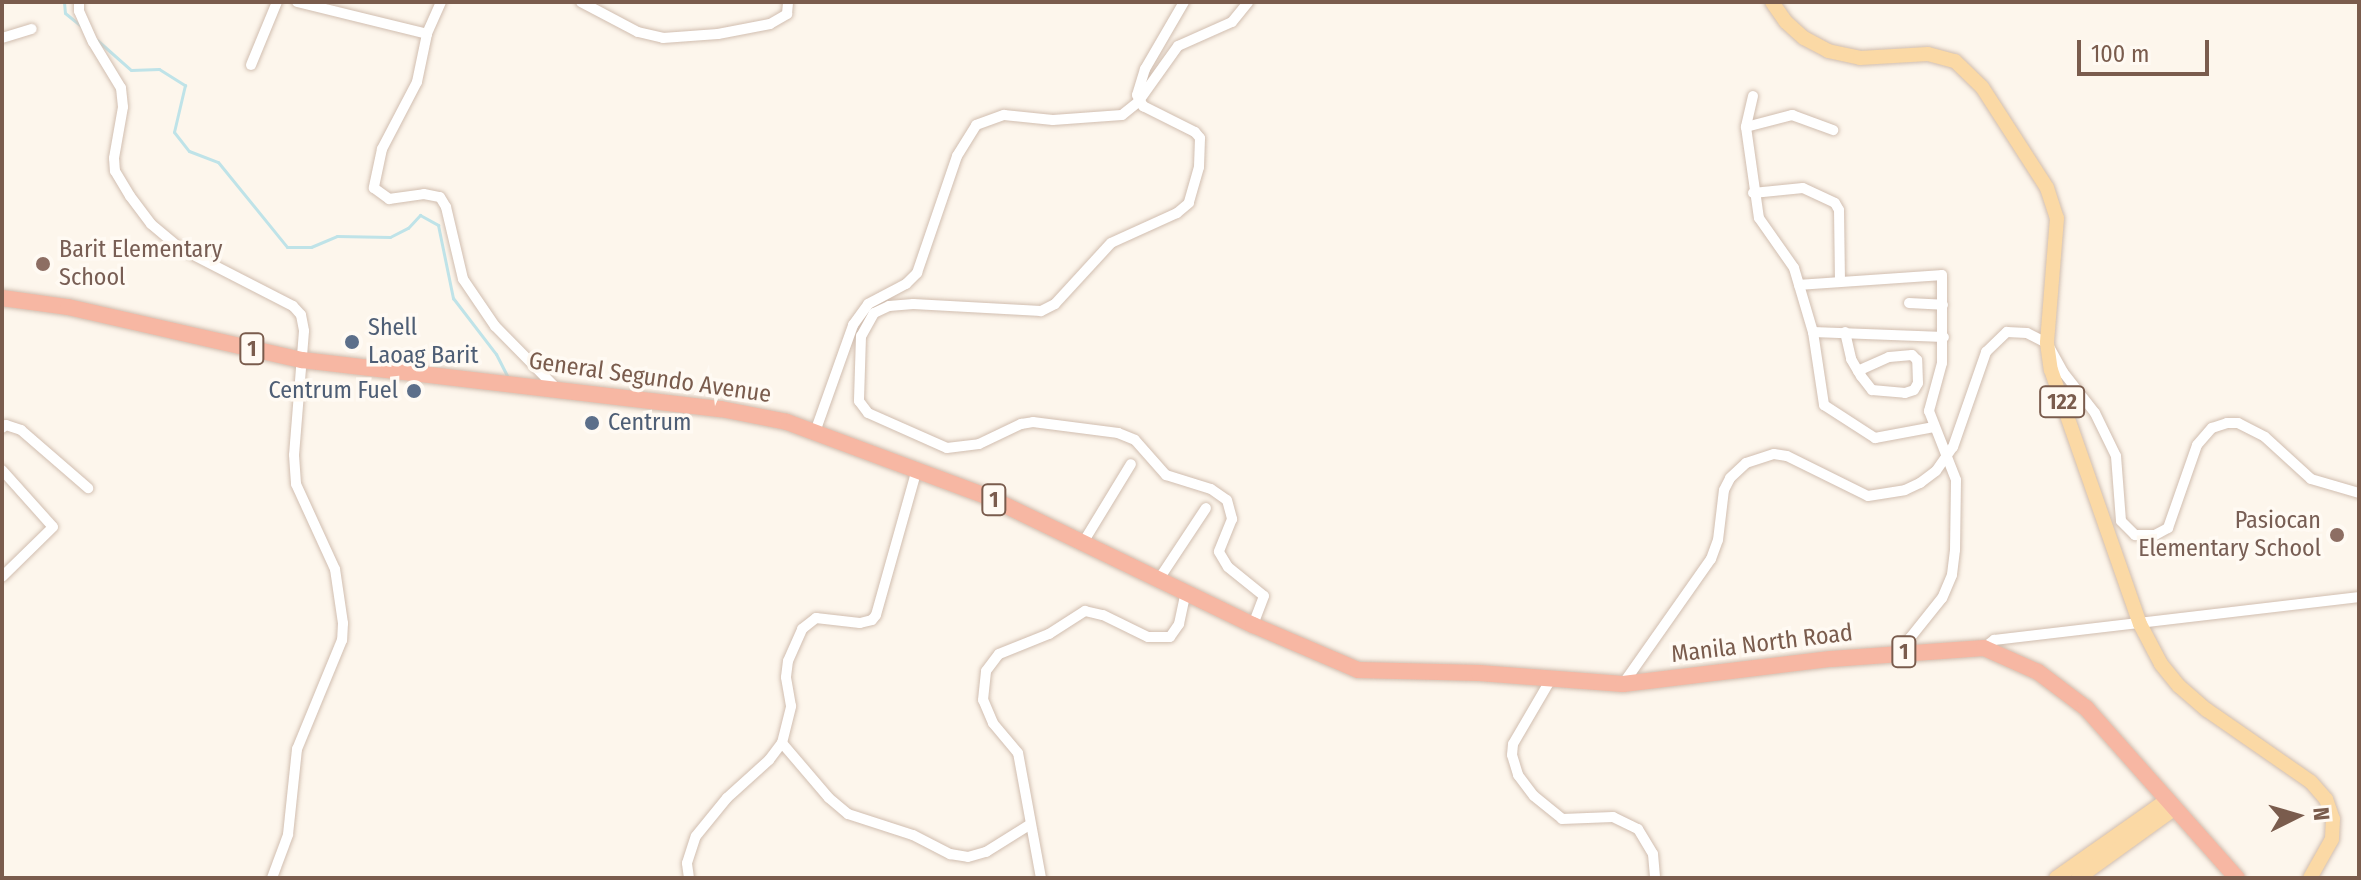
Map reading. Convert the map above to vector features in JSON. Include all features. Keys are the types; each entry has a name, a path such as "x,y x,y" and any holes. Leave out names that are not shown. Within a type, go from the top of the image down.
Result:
{"highway":[{"name":"General Segundo Avenue","path":"2,298 68,307 302,360 556,388 752,414 815,432 917,469 1084,541 1253,625 1358,670 1438,673"},
{"name":"Manila North Road","path":"1438,673 1479,673 1623,684 1904,652 1984,648 2017,660 2061,686 2109,732 2237,878"}],"main road":[{"name":"122","path":"1772,2 1786,22 1804,38 1828,51 1860,58 1928,54 1955,61 1982,87 2047,188 2057,218 2047,343 2051,370 2140,624 2161,664 2179,686 2207,710 2311,782 2326,799 2333,819 2332,839 2310,878"},
{"path":"2056,878 2170,804"},
{"path":"2078,878 2170,804"}],"street":[{"path":"79,2 79,11 93,42 121,88 123,107 114,158 122,184 151,224 180,248 293,306 301,315 304,331 294,455 296,484 335,569 343,623 342,640 297,749 288,835 272,878"},
{"path":"251,65 277,2"},
{"path":"297,2 427,34"},
{"path":"441,2 427,34 422,70 382,149 374,188 389,199 424,194 440,197 446,207 463,279 495,326 556,388"},
{"path":"581,2 638,32 663,38 718,34 770,24 787,14 788,2"},
{"path":"1138,102 1138,87 1145,69 1184,2"},
{"path":"815,432 853,325 873,300 906,284 917,273 957,156 976,125 994,116 1053,120 1114,116 1128,111 1138,102 1178,46 1232,22 1248,2"},
{"path":"2,38 32,29"},
{"path":"1753,96 1746,127 1753,193 1762,225 1791,262 1813,332 1821,395 1829,411 1875,438 1934,427"},
{"path":"1138,102 1195,132 1200,138 1199,167 1189,203 1177,213 1111,243 1055,304 1041,311 913,304 889,306 874,313 861,336 859,401 868,413 947,448 979,444 1021,424 1033,422 1118,433 1135,440 1166,475 1211,489 1227,500 1232,519 1219,552 1228,567 1264,596 1253,625"},
{"path":"1746,127 1792,115 1833,130"},
{"path":"1753,193 1803,188 1835,203 1839,210 1840,282"},
{"path":"1799,285 1941,274 1942,363 1929,405 1934,427 1948,455 1957,484 1952,575 1937,609 1913,634 1904,652"},
{"path":"1909,303 1943,305"},
{"path":"1623,684 1711,559 1718,540 1724,490 1730,478 1746,463 1774,454 1787,456 1868,496 1905,490 1920,483 1936,471 1948,455 1965,417 1986,352 2000,337 2012,330 2027,333 2047,343 2111,441 2119,471 2121,521 2135,535 2155,535 2168,528 2197,445 2212,428 2227,423 2238,423 2265,437 2311,479 2359,493"},
{"path":"1813,332 1944,337"},
{"path":"1845,332 1858,371 1868,387 1886,394 1909,393 1918,383 1917,360 1912,355 1889,357 1858,371"},
{"path":"2,428 6,425 21,430 88,488"},
{"path":"1084,541 1131,464"},
{"path":"689,878 687,863 696,836 782,743 791,706 786,673 795,643 808,621 816,618 860,623 872,620 917,469"},
{"path":"2,470 53,527 2,577"},
{"path":"1159,579 1206,508"},
{"path":"1041,878 1018,753 993,723 983,700 983,683 992,659 1049,634 1085,611 1103,615 1148,637 1170,637 1179,624 1186,591"},
{"path":"1984,648 1994,640 2359,597"},
{"path":"1551,679 1513,744 1512,755 1518,775 1534,796 1562,819 1613,817 1638,829 1653,854 1655,878"},
{"path":"782,743 829,798 848,814 913,835 950,854 968,857 986,852 1029,825"}],"waterway":[{"path":"64,2 65,13 82,27"},
{"path":"97,40 131,70 159,69 185,85 174,132 189,151 218,162 287,247 311,247 337,236 390,237 408,228 420,215 438,225 453,298 496,354 507,376"}],"place":[{"name":"Barit Elementary School","path":"43,264"},
{"name":"Shell Laoag Barit","path":"352,342"},
{"name":"Centrum Fuel","path":"414,391"},
{"name":"Centrum","path":"592,423"},
{"name":"Pasiocan Elementary School","path":"2337,535"}]}
